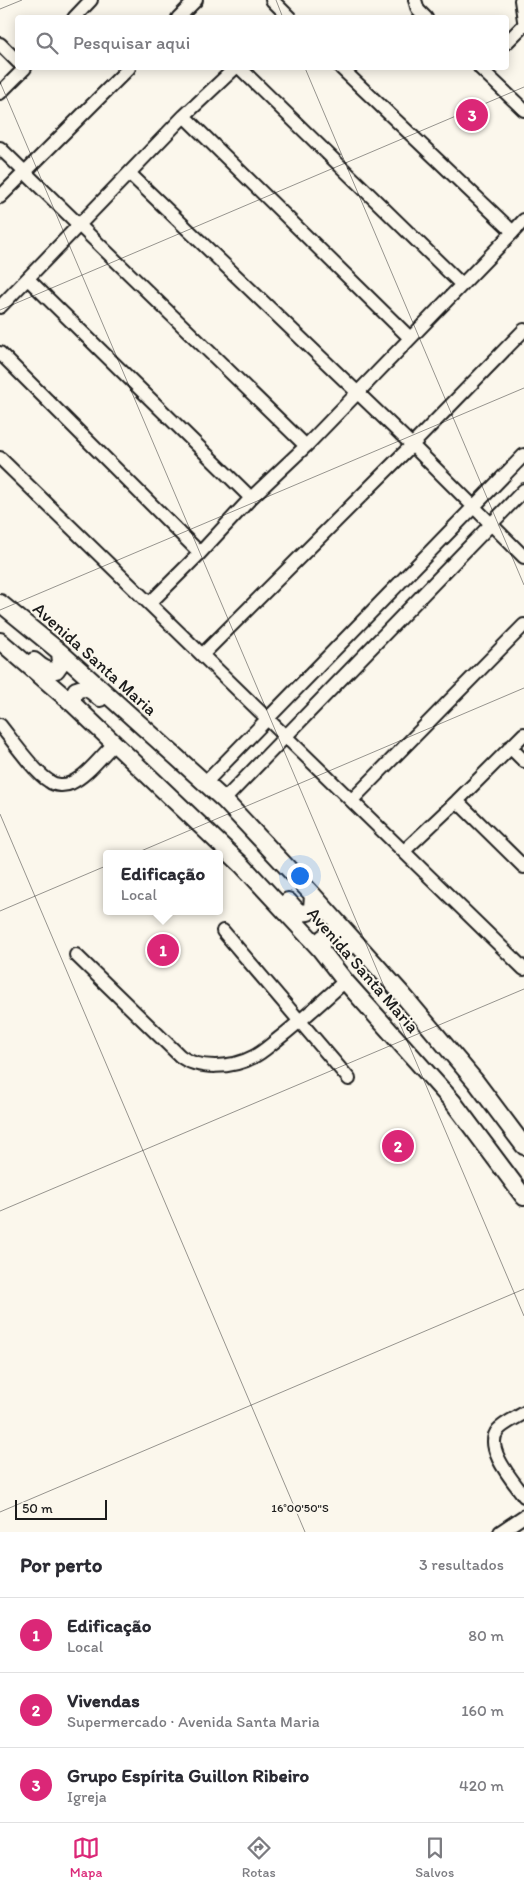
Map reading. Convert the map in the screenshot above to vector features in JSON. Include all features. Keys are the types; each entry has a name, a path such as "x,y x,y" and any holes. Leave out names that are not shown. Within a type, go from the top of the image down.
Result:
{"main road":[{"name":"Avenida Santa Maria","path":"0,603 60,652 224,800 402,994 476,1082 524,1146"},
{"path":"0,636 7,639 44,669 51,672 56,670 61,663 60,652"},
{"name":"Avenida Santa Maria","path":"0,641 73,704 242,865 320,949 344,981 454,1102 524,1197"},
{"path":"73,704 73,696 76,690 88,688 131,725 148,733"},
{"path":"242,865 262,874 299,913 305,914 311,911 314,900 313,895"},
{"path":"320,949 320,943 327,934 339,935 372,974 402,994"}],"street":[{"path":"77,15 91,0"},
{"path":"181,15 196,0"},
{"path":"272,0 287,15"},
{"path":"415,0 418,10 423,15"},
{"path":"521,0 524,20"},
{"path":"509,41 524,25"},
{"path":"0,44 15,60"},
{"path":"0,93 19,70"},
{"path":"0,197 126,70"},
{"path":"0,307 184,116 233,70"},
{"path":"242,70 462,285"},
{"path":"343,70 513,232"},
{"path":"484,70 524,110"},
{"path":"184,116 410,338"},
{"path":"0,148 306,446"},
{"path":"130,174 358,392 524,557"},
{"path":"150,603 252,498 306,446 524,220"},
{"path":"28,279 252,498"},
{"path":"202,655 524,330"},
{"path":"0,352 200,553"},
{"path":"206,782 524,455"},
{"path":"0,458 524,969"},
{"path":"224,800 524,490"},
{"path":"352,800 524,625"},
{"path":"0,725 49,782 61,786 70,784 78,778 115,744"},
{"path":"404,852 524,734"},
{"path":"510,747 524,761"},
{"path":"458,801 524,866"},
{"path":"223,931 349,1079"},
{"path":"76,954 188,1062 199,1065 246,1061 255,1056 300,1022 344,981"},
{"path":"524,1413 498,1430 494,1436 494,1446 496,1454 524,1496"},
{"path":"500,1532 524,1516"}],"place":[{"name":"Grupo Espírita Guillon Ribeiro","path":"472,115"},
{"name":"Edificação","path":"163,950"},
{"name":"Vivendas","path":"398,1146"}]}
